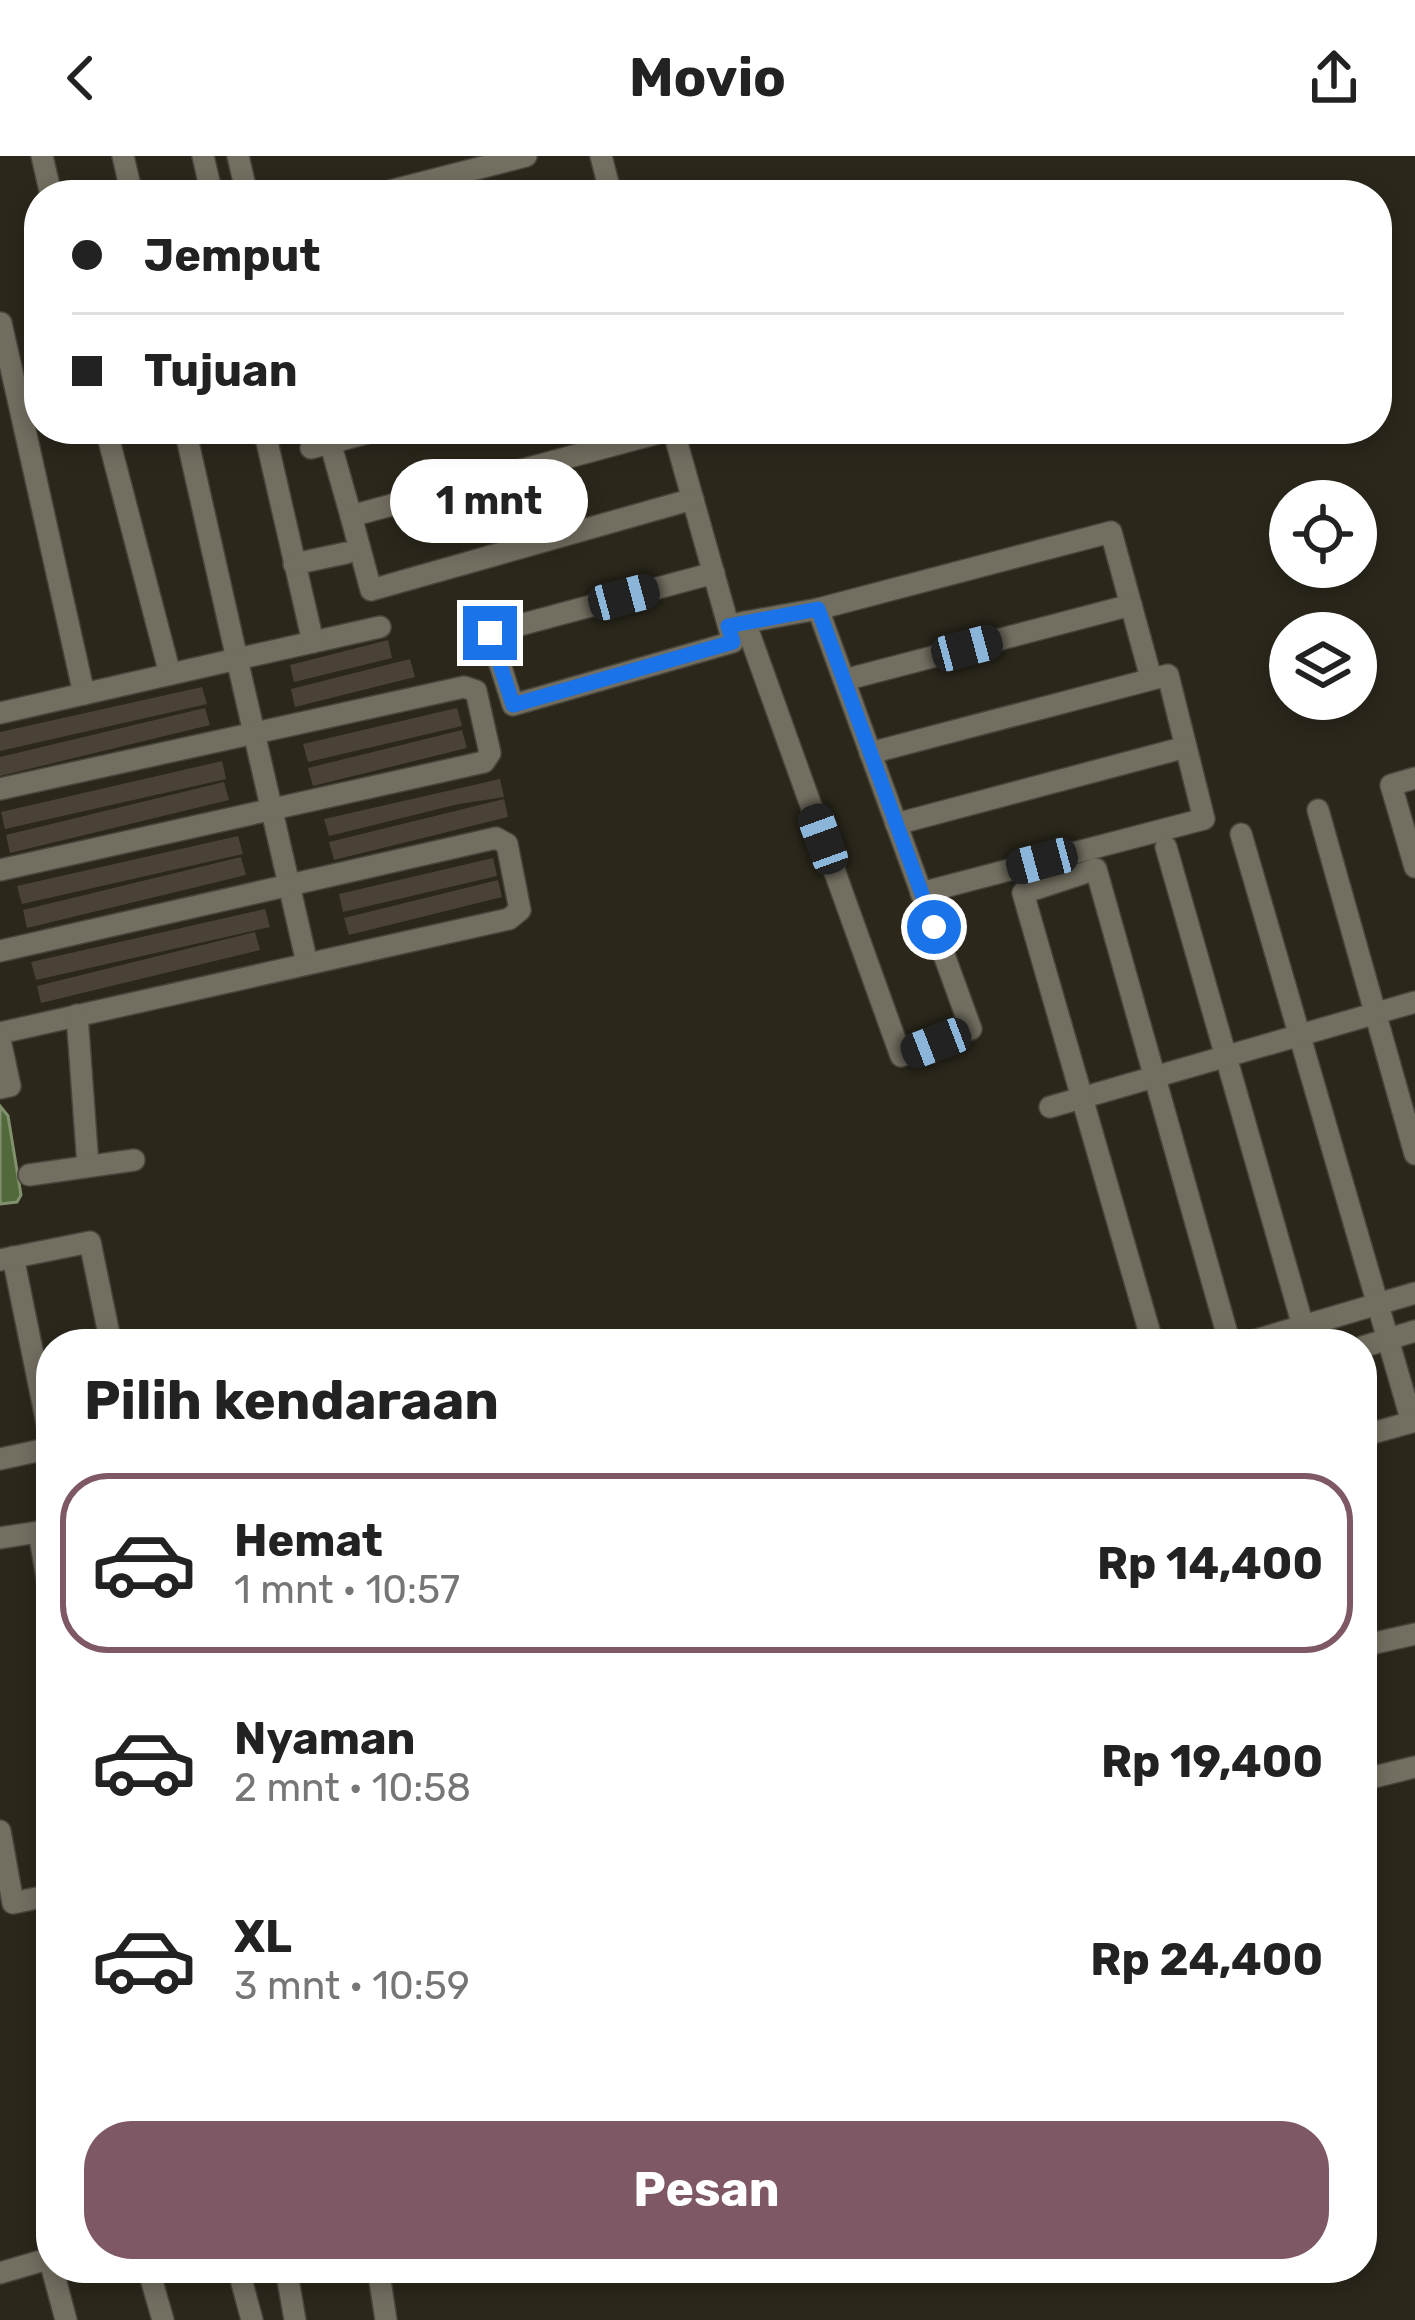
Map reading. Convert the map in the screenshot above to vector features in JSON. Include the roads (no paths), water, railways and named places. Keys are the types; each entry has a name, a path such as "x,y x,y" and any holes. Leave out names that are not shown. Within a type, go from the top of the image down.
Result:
{"street":[{"path":"453,180 526,156"},
{"path":"1,323 24,402"},
{"path":"35,444 84,694"},
{"path":"110,444 170,674"},
{"path":"188,444 307,963"},
{"path":"267,444 313,642"},
{"path":"325,444 321,445 351,516 370,590 693,499"},
{"path":"351,516 618,444"},
{"path":"678,444 713,573 737,624 901,1056 971,1029 818,609"},
{"path":"737,624 818,609 1111,532 1151,679"},
{"path":"294,564 346,553"},
{"path":"713,573 490,633 513,705 733,642 737,624"},
{"path":"844,680 1131,604"},
{"path":"2,705 84,694 380,627"},
{"path":"870,753 1168,675 1204,819 921,892"},
{"path":"0,789 464,687 476,692 490,754 484,762 0,870"},
{"path":"896,824 1186,747"},
{"path":"1415,778 1391,784 1415,867"},
{"path":"1318,810 1415,1154"},
{"path":"1241,834 1413,1421 1377,1432"},
{"path":"0,951 496,838 507,844 520,910 509,919 0,1036 10,1086 0,1088"},
{"path":"1166,848 1303,1326"},
{"path":"1149,1329 1023,893 1096,868 1226,1329"},
{"path":"1051,1107 1415,1002"},
{"path":"77,1015 88,1166"},
{"path":"28,1175 134,1160"},
{"path":"36,1383 6,1258 90,1242 108,1329"},
{"path":"1293,1329 1415,1293"},
{"path":"1377,1342 1415,1330"},
{"path":"0,1459 36,1449"},
{"path":"0,1538 36,1532"},
{"path":"1377,1643 1415,1634"},
{"path":"1377,1776 1415,1767"},
{"path":"0,1831 7,1905"},
{"path":"0,2272 36,2265"},
{"path":"57,2283 67,2320"},
{"path":"152,2283 163,2320"},
{"path":"242,2283 252,2320"},
{"path":"289,2283 295,2320"},
{"path":"380,2283 386,2320"}]}
